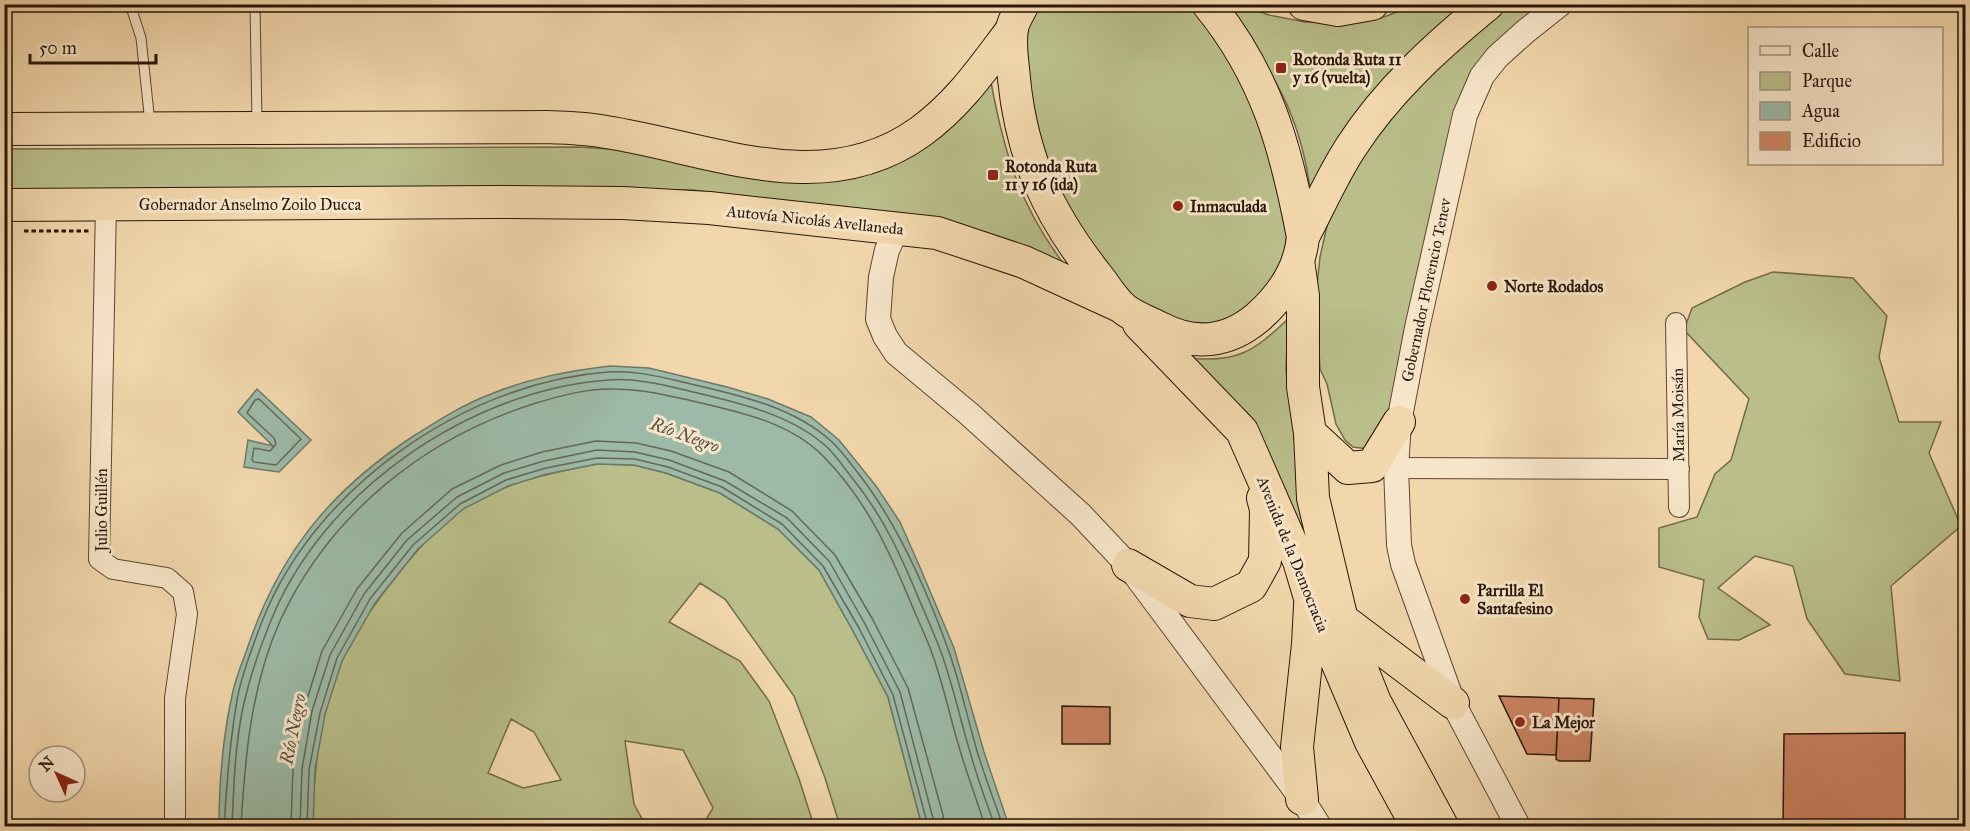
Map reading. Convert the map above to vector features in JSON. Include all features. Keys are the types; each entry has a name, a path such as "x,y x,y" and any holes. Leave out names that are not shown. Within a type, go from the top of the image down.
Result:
{"highway":[{"name":"Avenida de la Democracia","path":"1208,4 1244,55 1268,101 1289,168 1300,248 1303,296 1303,387 1310,433 1313,498 1342,620 1375,702 1443,826"},
{"path":"1304,4 1338,10 1372,4"},
{"path":"1300,248 1350,148 1378,110 1433,51 1488,4"},
{"path":"4,129 257,127 581,129 626,135 749,163 785,167 839,165 881,154 898,147 921,132 966,90 1014,17"},
{"path":"1014,17 1016,97 1024,136 1038,181 1061,228 1124,309"},
{"name":"Autovía Nicolás Avellaneda","path":"495,202 623,203 709,207 937,234 991,250 1032,266 1124,309 1171,334 1184,338 1214,340 1248,326 1270,306 1291,278 1300,248"},
{"name":"Gobernador Anselmo Zoilo Ducca","path":"9,216 105,218 495,202"},
{"name":"Avenida de la Democracia","path":"1124,309 1242,430 1299,561 1310,598 1371,742 1417,826"},
{"path":"1310,433 1348,468 1372,466 1399,422"},
{"path":"1128,565 1190,601 1214,604 1251,586 1264,561 1266,509 1255,462"},
{"path":"1302,799 1297,747 1308,644 1310,598"},
{"path":"1342,620 1453,703"}],"street":[{"name":"Gobernador Florencio Tenev","path":"1453,703 1419,612 1399,545 1396,468 1399,422 1452,166 1471,98 1482,76 1497,57 1560,4"},
{"name":"Julio Guillén","path":"105,218 99,559 113,569 167,578 183,591 187,614 175,698 174,826"},
{"path":"897,229 886,250 881,277 878,318 885,336 896,353 968,413 1080,515 1128,565 1302,799 1319,826"},
{"name":"María Moisán","path":"1676,323 1679,507"},
{"path":"1396,468 1679,470"},
{"path":"1453,703 1518,826"}],"lane":[{"path":"130,4 141,38 150,128"},
{"path":"255,4 257,127"}],"path":[{"path":"5,86 9,216 105,218"}],"green space":[{"path":"1189,4 1213,30 1264,121 1287,232 1285,252 1279,272 1261,301 1221,324 1190,325 1131,298 1054,191 1021,63 1033,5"},
{"path":"1222,5 1241,5 1269,15 1305,22 1343,23 1381,18 1416,5 1473,5 1311,197 1300,141 1282,94 1256,50"},
{"path":"1505,5 1547,5 1451,128 1428,226 1400,374 1390,406 1388,428 1368,449 1353,447 1345,440 1336,424 1327,384 1320,369 1316,295 1320,257 1329,217 1357,153 1452,43"},
{"path":"991,82 1002,135 1017,182 1039,226 1069,271 834,207 693,190 5,189 4,149 579,147 624,150 663,157 923,147 950,128"},
{"path":"1773,272 1853,278 1887,316 1879,357 1899,422 1941,422 1929,453 1961,526 1891,586 1900,681 1845,674 1807,619 1793,566 1755,556 1718,588 1770,625 1739,640 1708,639 1699,617 1704,580 1659,567 1659,528 1697,517 1715,474 1731,460 1749,399 1684,330 1692,308 1745,282"},
{"path":"1288,319 1286,370 1303,509 1321,587 1188,358 1219,359 1243,353 1264,340"},
{"path":"597,464 634,465 666,473 720,493 778,529 819,570 888,697 922,826 840,826 825,778 794,696 725,599 700,583 669,622 740,661 769,701 799,779 814,826 702,826 713,808 683,750 625,741 634,804 646,826 313,826 314,785 319,742 335,680 360,626 406,564 445,523 478,500 511,485","holes":["511,719 534,732 561,780 523,788 488,773"]}],"water":[{"name":"Río Negro","path":"610,366 649,368 768,399 811,417 839,440 876,486 900,522 919,565 954,648 984,752 1009,826 922,826 888,697 819,570 778,529 720,493 666,473 634,465 597,464 547,474 508,486 463,509 418,549 375,603 342,661 325,714 315,770 313,826 219,826 224,741 236,681 259,617 274,585 310,528 332,503 384,456 461,407 506,388 535,379"},
{"path":"257,389 311,440 279,472 244,467 248,440 273,446 238,412"}],"building":[{"path":"1499,696 1559,698 1556,755 1527,754"},
{"path":"1559,698 1594,699 1590,761 1559,761 1556,759"},
{"path":"1062,706 1110,707 1110,744 1062,744"},
{"path":"1905,733 1905,826 1783,826 1784,734"}],"place":[{"name":"Rotonda Ruta 11 y 16 (vuelta)","path":"1281,68"},
{"name":"Rotonda Ruta 11 y 16 (ida)","path":"993,175"},
{"name":"Inmaculada","path":"1178,206"},
{"name":"Norte Rodados","path":"1492,286"},
{"name":"Parrilla El Santafesino","path":"1465,599"},
{"name":"La Mejor","path":"1520,722"}]}
